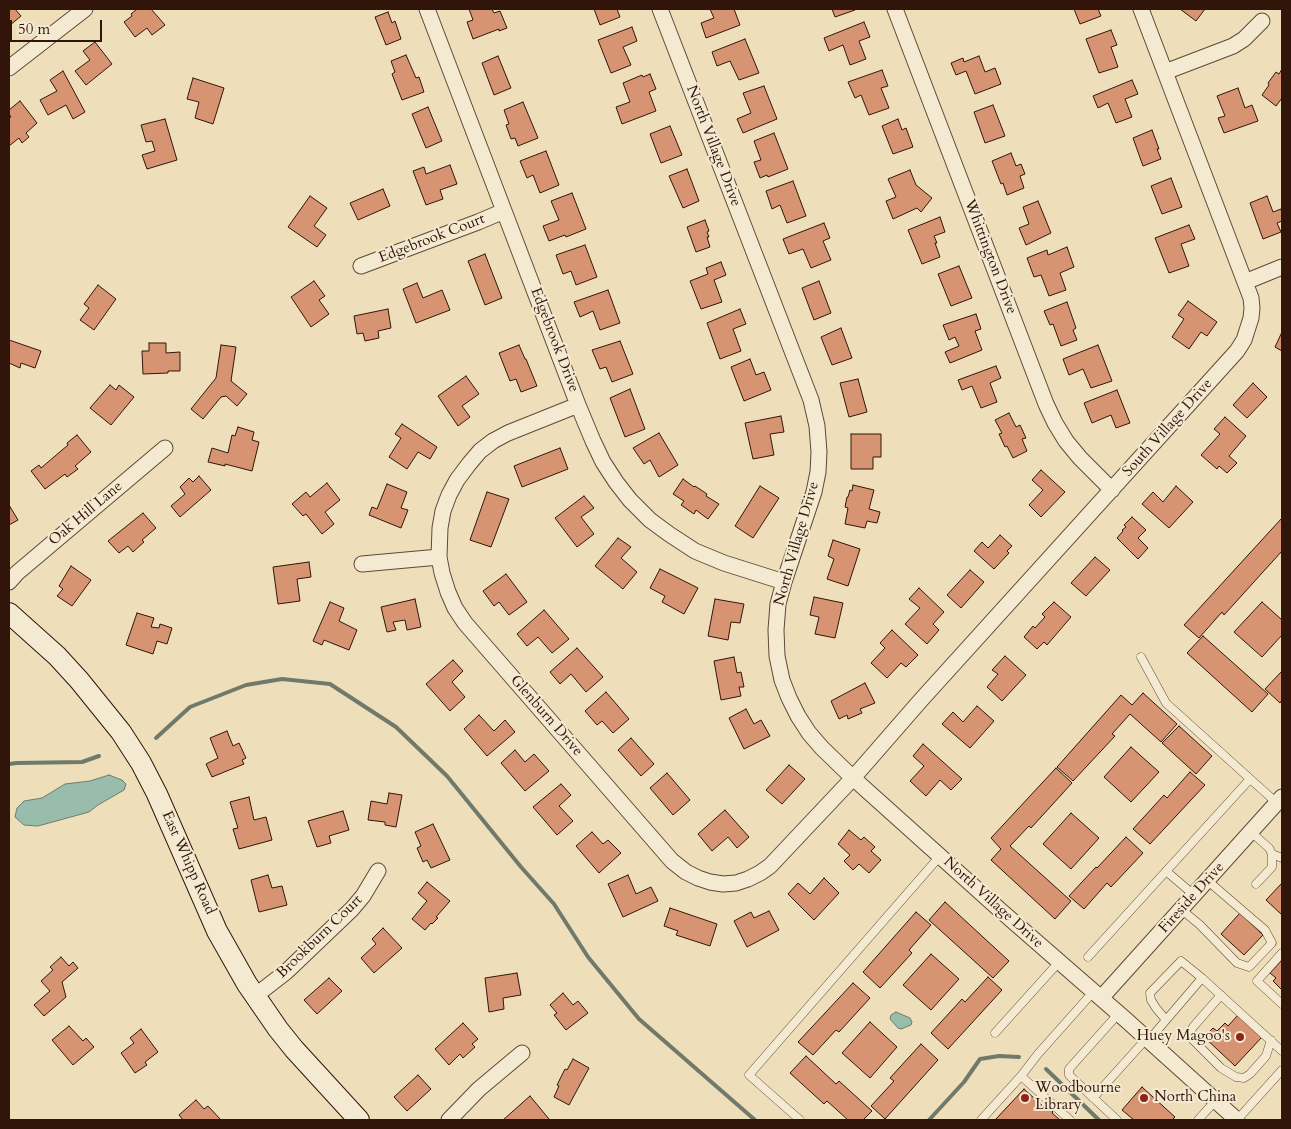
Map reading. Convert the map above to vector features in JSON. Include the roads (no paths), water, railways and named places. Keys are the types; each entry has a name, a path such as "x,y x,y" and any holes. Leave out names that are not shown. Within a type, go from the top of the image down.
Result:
{"main road":[{"name":"East Whipp Road","path":"9,614 57,656 80,680 126,740 141,763 157,794 217,931 234,962 278,1029 358,1120"}],"street":[{"path":"9,68 85,9"},
{"name":"Edgebrook Drive","path":"427,9 578,405 592,441 603,462 630,500 650,520 669,534 695,551 724,563 784,582"},
{"name":"North Village Drive","path":"660,9 811,400 817,426 819,452 814,492 784,582 778,604 776,630 777,656 789,698 798,716 822,748 853,778 1237,1120"},
{"name":"Whittington Drive","path":"895,9 1046,404 1066,441 1112,490"},
{"name":"South Village Drive","path":"853,778 921,700 1237,351 1244,340 1251,318 1251,298 1141,9"},
{"path":"1165,72 1233,46 1244,39 1262,21"},
{"name":"Edgebrook Court","path":"361,266 504,211"},
{"path":"1245,282 1282,267"},
{"name":"Glenburn Drive","path":"578,405 508,433 493,441 469,464 449,495 443,511 440,528 439,557 448,592 455,608 465,623 672,861 686,872 698,878 723,884 748,879 760,874 770,866 853,778"},
{"name":"Oak Hill Lane","path":"9,582 16,573 165,448"},
{"path":"362,564 439,557"},
{"name":"Fireside Drive","path":"1098,995 1182,910 1280,803"},
{"name":"Brookburn Court","path":"256,996 286,972 352,909 363,896 378,871"},
{"path":"449,1120 479,1089 522,1053"}],"lane":[{"path":"1141,657 1166,703 1250,779 1280,803"},
{"path":"1088,957 1250,779"},
{"path":"1252,832 1269,848 1272,854 1272,867 1256,884"},
{"path":"1272,854 1282,858"},
{"path":"800,1120 749,1075 940,856"},
{"path":"1166,871 1194,896"},
{"path":"1182,910 1200,925 1236,964 1249,967 1272,943 1265,930 1208,881"},
{"path":"1282,953 1257,981 1282,1004"},
{"path":"1166,1020 1151,1000 1150,994 1181,961 1282,1051"},
{"path":"995,1034 1059,962"},
{"path":"1093,1098 1166,1020 1202,978"},
{"path":"980,1120 1021,1076 1038,1054 1098,995"},
{"path":"1221,995 1193,1026 1190,1033 1192,1040 1222,1068 1236,1077 1244,1078 1266,1056 1271,1040"},
{"path":"1117,1120 1069,1075 1068,1069 1119,1013"},
{"path":"1237,1120 1282,1070"},
{"path":"1021,1076 1070,1120"},
{"path":"1198,1120 1216,1100"}],"waterway":[{"path":"156,738 190,707 246,685 282,679 330,684 396,727 447,776 521,867 554,904 588,957 639,1019 755,1120"},
{"path":"9,764 82,762 99,756"},
{"path":"929,1120 964,1082 980,1059 999,1056 1019,1057"},
{"path":"1046,1069 1099,1120"}],"place":[{"name":"Huey Magoo's","path":"1240,1037"},
{"name":"Woodbourne Library","path":"1025,1098"},
{"name":"North China","path":"1144,1098"}]}
